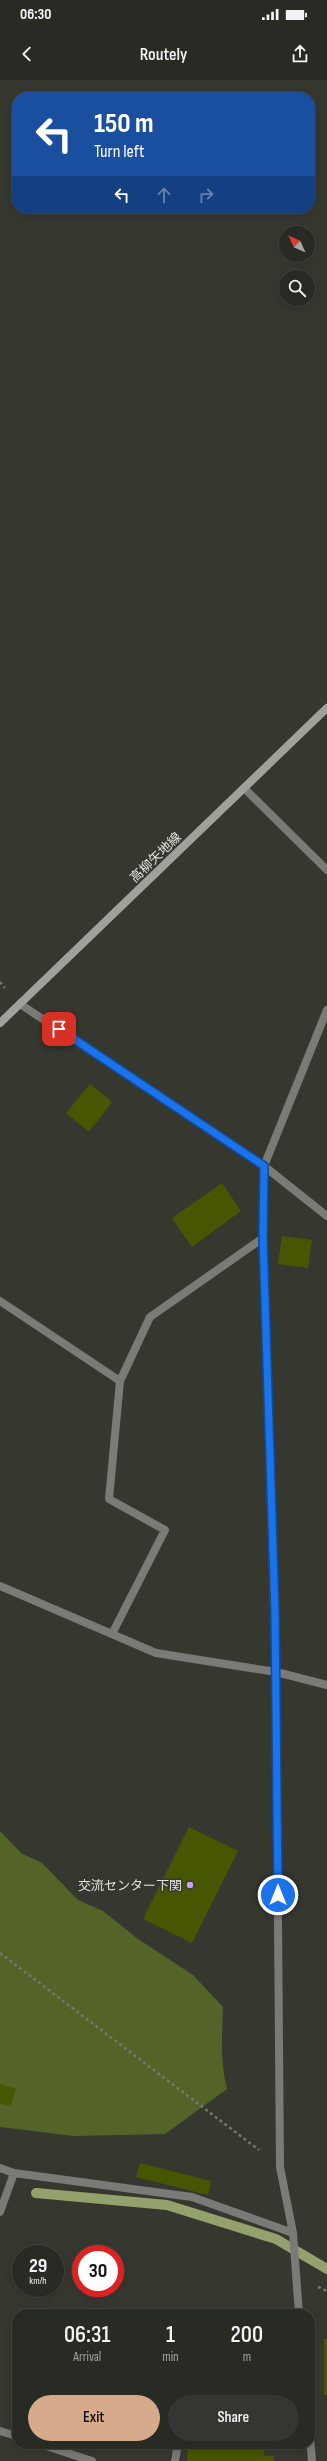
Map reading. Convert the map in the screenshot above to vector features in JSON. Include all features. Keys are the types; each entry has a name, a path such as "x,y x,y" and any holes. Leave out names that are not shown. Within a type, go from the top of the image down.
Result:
{"main road":[{"name":"高柳矢地線","path":"0,1023 327,708"}],"street":[{"path":"244,788 327,870"},
{"path":"20,1004 264,1166 327,1216"},
{"path":"299,2309 294,2233 280,2167 276,1672 263,1238 264,1166 327,1010"},
{"path":"112,1634 165,1530 109,1499 120,1381 150,1317 263,1238"},
{"path":"0,1301 120,1381"},
{"path":"0,1586 156,1652 276,1672 327,1685"},
{"path":"0,2168 14,2174 192,2197 294,2233"},
{"path":"0,2212 14,2174"},
{"path":"0,2430 12,2434"},
{"path":"55,2449 92,2461"},
{"path":"176,2461 177,2449"},
{"path":"311,2449 312,2461"}],"path":[{"path":"0,1953 280,2167"}],"green space":[{"path":"0,1831 22,1854 41,1862 78,1900 103,1911 138,1939 193,1975 223,2007 222,2058 227,2089 165,2134 74,2136 0,2127"}],"building":[{"path":"90,1084 112,1102 89,1132 66,1113"},
{"path":"222,1183 241,1211 192,1247 172,1218"},
{"path":"282,1236 312,1240 308,1268 278,1264"},
{"name":"交流センター下関","path":"189,1827 238,1851 192,1943 143,1919"},
{"path":"0,2084 16,2089 11,2106 0,2103"},
{"path":"140,2163 211,2181 208,2195 136,2177"},
{"path":"324,2339 327,2339 327,2395 324,2395"},
{"path":"188,2449 265,2449 264,2456 274,2456 274,2461 187,2461"}],"waterway":[{"path":"36,2193 167,2205 276,2239 327,2269"}],"place":[{"name":"交流センター下関","path":"190,1885"}],"route":[{"path":"59,1029 264,1166 263,1238 275,1612 278,1895"}]}
